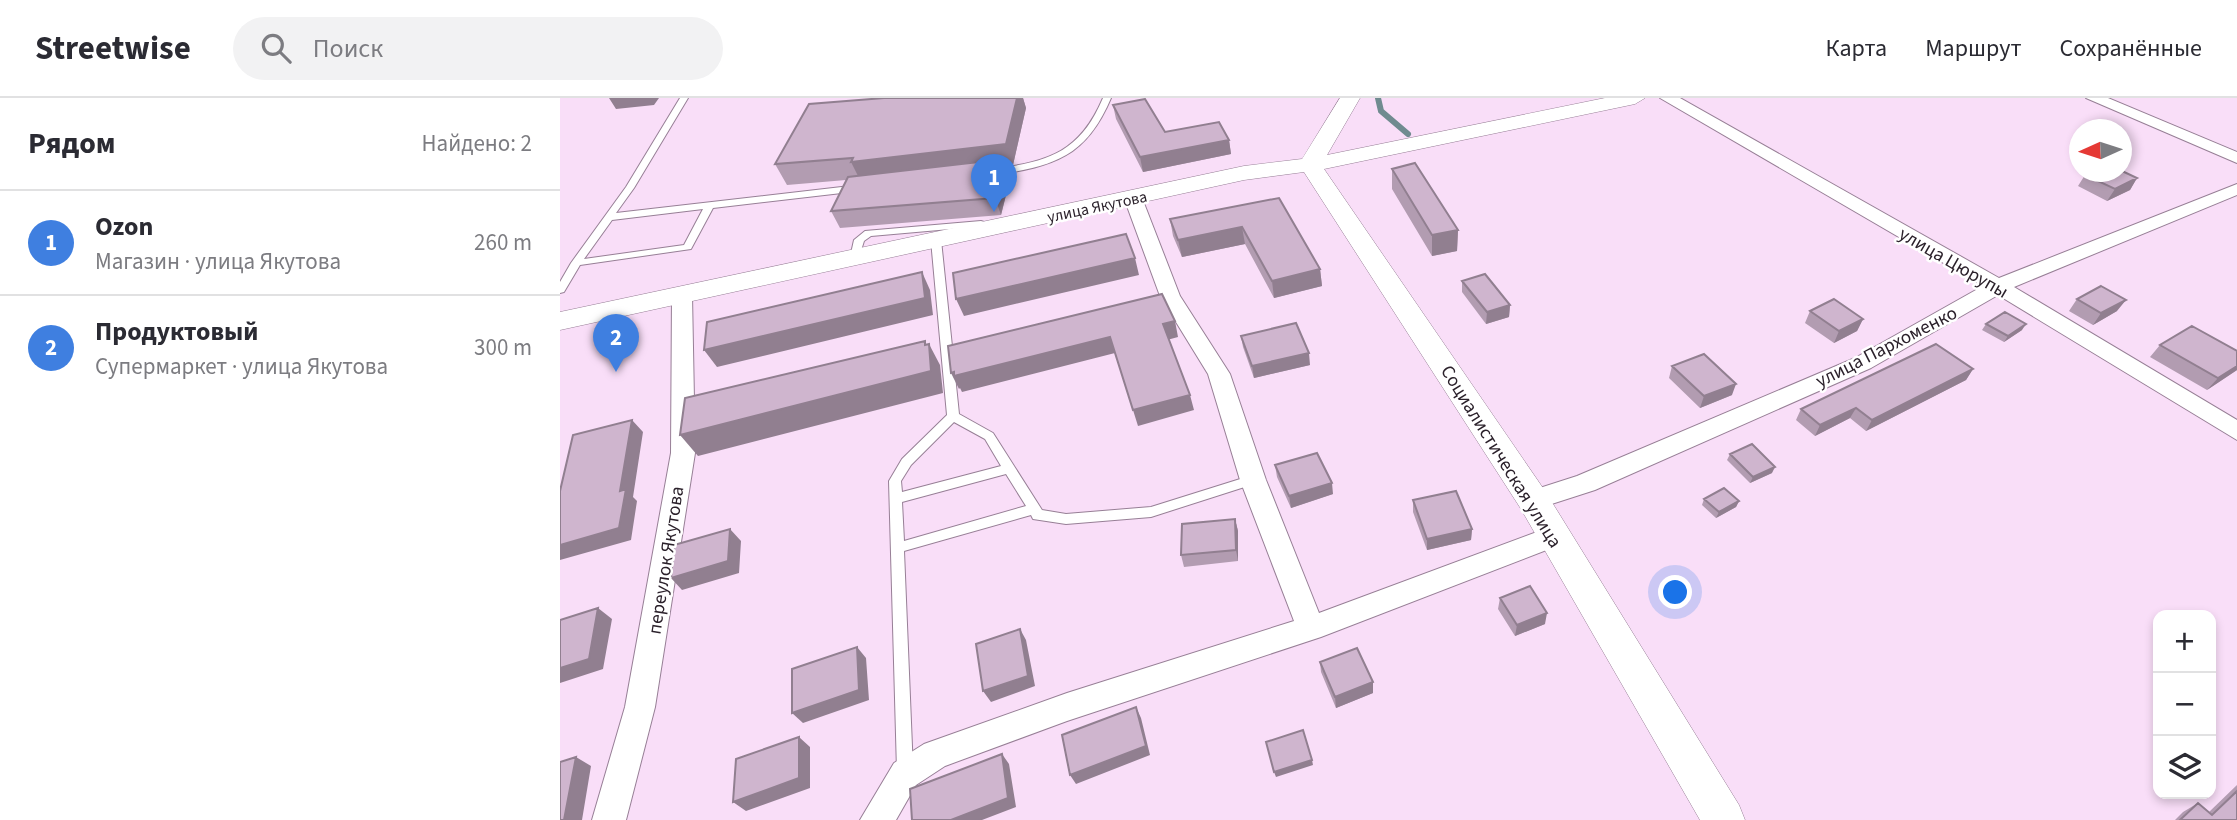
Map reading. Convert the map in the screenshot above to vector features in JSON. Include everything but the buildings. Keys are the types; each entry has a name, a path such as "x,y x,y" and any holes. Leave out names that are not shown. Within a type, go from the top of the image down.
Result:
{"street":[{"path":"1311,165 1350,98"},
{"name":"улица Якутова","path":"560,321 1244,173 1311,165 1635,98"},
{"name":"улица Цюрупы","path":"1668,98 1998,286 2237,431"},
{"path":"2094,98 2237,158"},
{"name":"Социалистическая улица","path":"1311,165 1533,500 1724,820"},
{"name":"улица Пархоменко","path":"1533,500 1586,483 1863,363 1998,286 2237,189"},
{"path":"1133,198 1163,298 1219,374 1253,480 1311,628"},
{"name":"переулок Якутова","path":"609,820 640,707 689,411 682,295"},
{"path":"877,820 905,775 935,755 1067,707 1311,628 1553,537"}],"lane":[{"path":"560,290 684,98"},
{"path":"989,172 1029,168 1067,155 1099,122 1107,98"},
{"path":"609,217 872,186"},
{"path":"576,263 688,247 710,205"},
{"path":"855,258 859,240 868,233 1026,221"},
{"path":"936,240 953,416"},
{"path":"953,416 989,436 1038,515 1066,519 1151,512 1253,480"},
{"path":"905,775 895,481 901,468 953,416"},
{"path":"895,499 1008,469"},
{"path":"897,548 1034,509"}],"waterway":[{"path":"1378,98 1381,111 1408,134"}],"place":[{"name":"Ozon","path":"994,212"},
{"name":"Продуктовый","path":"616,372"}]}
